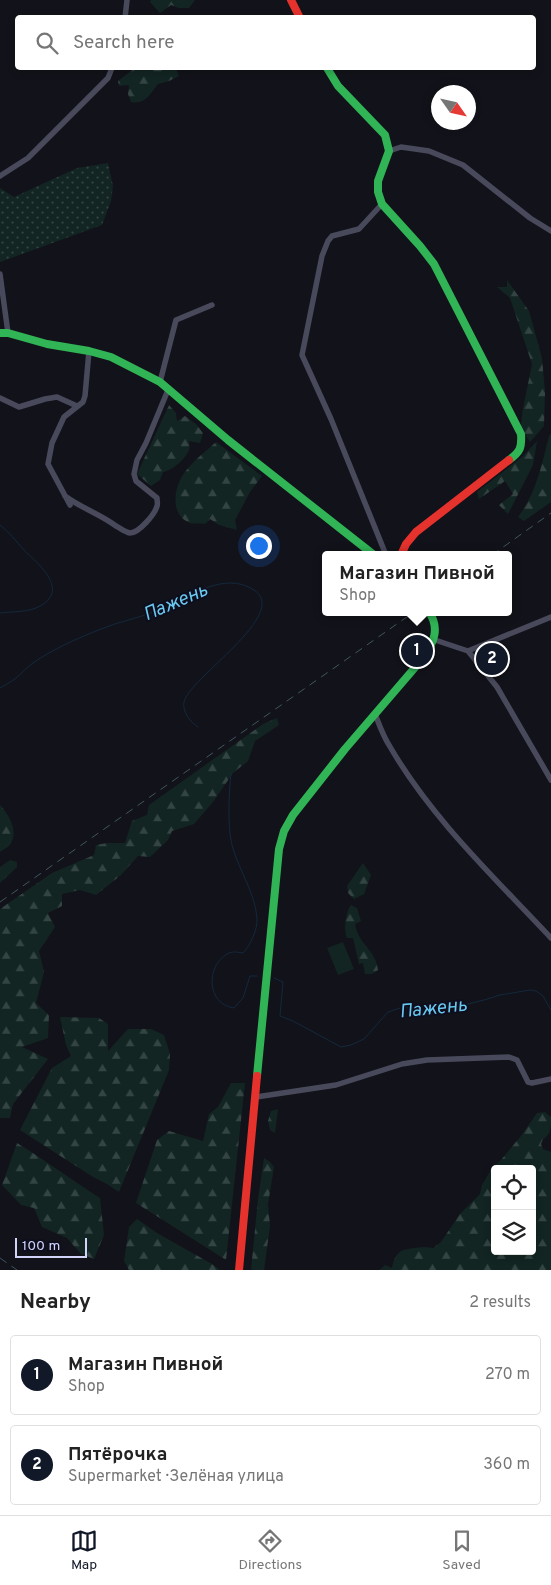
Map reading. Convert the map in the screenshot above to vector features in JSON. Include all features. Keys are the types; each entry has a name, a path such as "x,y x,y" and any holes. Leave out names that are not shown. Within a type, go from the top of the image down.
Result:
{"street":[{"path":"125,15 127,0"},
{"path":"291,0 298,15"},
{"path":"0,176 28,158 108,78 111,70"},
{"path":"328,70 338,86 384,135 389,151 378,181 378,192 382,204 434,264 521,434 522,444 518,453 416,532 403,551"},
{"path":"389,151 401,147 429,151 464,165 530,218 551,230"},
{"path":"382,204 359,229 354,232 332,236 328,241 322,256 302,355 384,551"},
{"path":"0,274 4,333 111,357 160,382 228,440 369,551"},
{"path":"160,382 176,320 212,305"},
{"path":"70,505 48,464 52,443 64,417 83,402 89,351"},
{"path":"65,496 74,503 92,510 122,530 131,533 138,531 144,525 157,506 157,498 136,481 134,474 137,460 168,390"},
{"path":"0,398 19,407 57,397 77,406"},
{"path":"239,1270 266,969 279,849 284,831 308,795 424,657 434,640 436,627 431,616"},
{"path":"468,651 551,617"},
{"path":"434,640 468,651 497,687 550,778"},
{"path":"375,714 388,744 416,788 455,836 551,938"},
{"path":"256,1097 336,1085 402,1064 427,1060 509,1057 517,1060 528,1082 532,1083 551,1079"}],"green space":[{"path":"151,0 195,0 189,8 179,8 171,5 160,13 150,2"},
{"path":"132,70 176,70 179,76 158,84 150,95 140,102 131,102 128,94 129,85 119,86 118,81"},
{"path":"108,163 113,186 111,201 102,225 0,262 0,188 14,197 77,168"},
{"path":"507,280 529,311 542,358 545,392 544,426 530,442 521,428 532,364 510,298 497,287 507,287"},
{"path":"169,405 176,413 177,421 185,416 196,424 203,433 200,443 189,441 189,450 185,457 174,467 163,472 160,480 151,486 137,474"},
{"path":"551,434 551,502 524,521 518,517 534,489"},
{"path":"537,441 533,465 508,514 499,505 513,494 505,481 479,499 477,492 523,456"},
{"path":"216,442 262,476 250,492 235,520 237,530 219,525 210,519 205,524 190,523 183,519 176,507 176,492 181,478 192,464"},
{"path":"277,718 279,725 255,741 248,761 233,773 213,802 194,824 172,831 168,840 150,857 138,856 121,875 96,895 80,890 62,894 62,906 48,913 55,927 39,951 44,972 36,1003 49,1015 48,1038 22,1047 48,1059 13,1104 10,1118 0,1118 0,909 52,873 94,855 96,845 125,843 132,821 147,815 149,805 263,724"},
{"path":"0,805 12,824 14,834 10,845 0,852"},
{"path":"10,860 17,862 17,867 0,883 0,867"},
{"path":"363,863 371,875 364,894 354,899 348,893 347,886"},
{"path":"351,905 357,908 361,921 355,924 357,931 377,963 378,970 372,974 365,974 363,963 359,964 353,938 347,938 346,935 346,921"},
{"path":"343,942 354,969 338,975 327,948"},
{"path":"60,1017 99,1018 108,1024 108,1051 128,1029 151,1029 164,1035 170,1054 169,1070 119,1192 20,1130 52,1068 71,1056 66,1045"},
{"path":"231,1083 245,1083 226,1260 136,1203 157,1140 169,1131 203,1141 209,1114 218,1107"},
{"path":"278,1109 275,1133 270,1130 268,1121 271,1111"},
{"path":"545,1112 551,1117 549,1133 541,1144 543,1149 551,1152 551,1270 380,1270 385,1265 392,1268 396,1257 401,1251 426,1247 433,1248 441,1242 460,1214 480,1194 482,1185 491,1170 491,1255 536,1255 536,1165 495,1165 521,1136 537,1113"},
{"path":"17,1143 100,1198 104,1235 94,1259 81,1254 67,1238 42,1227 34,1208 21,1205 2,1185"},
{"path":"264,1158 274,1167 268,1204 270,1226 264,1270 251,1270 258,1199"},
{"path":"137,1219 220,1270 129,1270 124,1261 129,1227"}],"waterway":[{"name":"Пажень","path":"0,525 43,569 52,584 50,598 37,608 27,611 0,613"},
{"name":"Пажень","path":"0,688 41,658 83,636 159,610 193,593 218,584 242,585 254,590 262,601 259,614 249,630 190,691 184,702 187,716 198,727"},
{"name":"Пажень","path":"231,773 230,834 235,855 252,897 257,922 253,937 243,953 229,953 215,967 212,984 214,992 218,1000 234,1008 243,998 250,976 257,976"},
{"name":"Пажень","path":"274,978 283,982 280,1016 341,1047 364,1039 388,1012 400,1008 456,1007 500,995 530,990 536,991 543,996 551,1010"}],"railway":[{"path":"498,551 551,513"},
{"path":"0,902 408,616"},
{"path":"0,1258 17,1270"}],"traffic: fast":[{"path":"328,70 338,86 385,135 389,151 378,181 378,192 382,204 434,264 521,434 520,449 509,460"},
{"path":"0,333 8,333 47,344 89,351 111,357 160,382 228,440 369,551"},
{"path":"257,1076 279,849 284,831 293,815 345,749 424,657 431,646 434,635 435,629 431,616"}],"traffic: jam":[{"path":"291,0 298,15"},
{"path":"403,551 416,532 509,460"},
{"path":"239,1270 257,1076"}],"place":[{"name":"Магазин Пивной","path":"417,651"},
{"name":"Пятёрочка","path":"492,659"}]}
